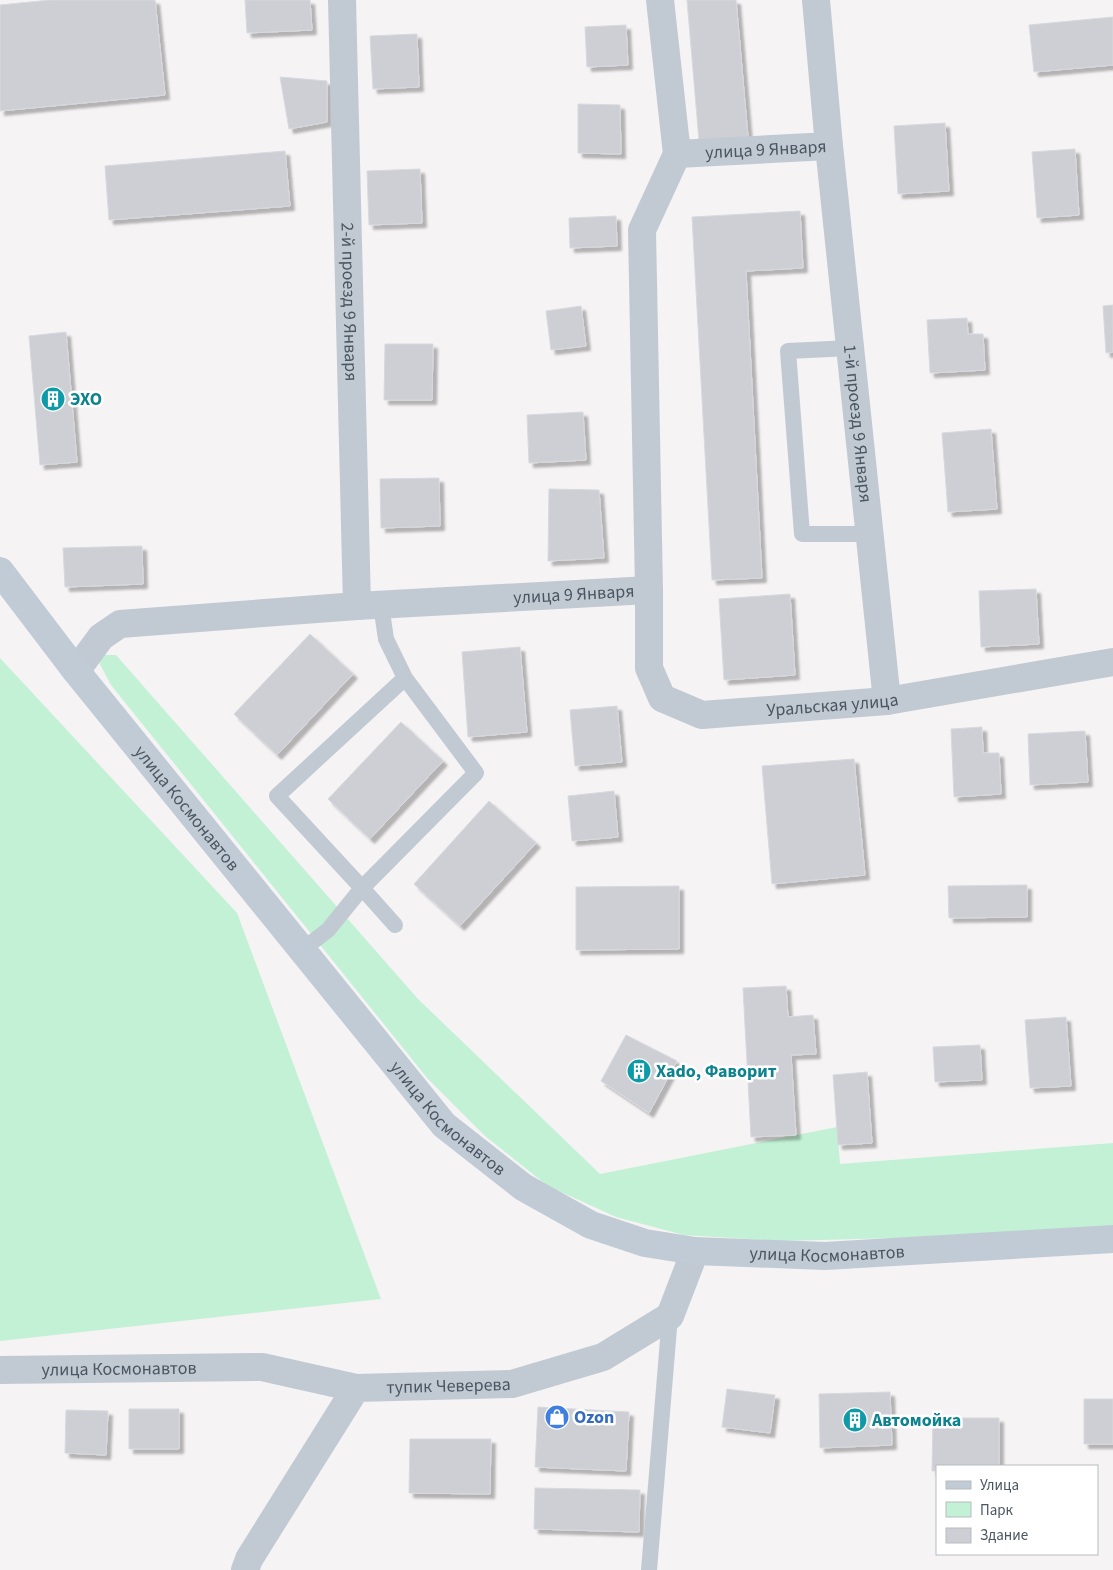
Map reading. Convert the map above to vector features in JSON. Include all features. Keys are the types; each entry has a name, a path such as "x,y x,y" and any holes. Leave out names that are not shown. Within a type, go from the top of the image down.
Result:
{"main road":[{"name":"улица Космонавтов","path":"0,572 76,671 444,1125 523,1187 591,1225 645,1243 695,1251 825,1256 1113,1239"}],"street":[{"name":"2-й проезд 9 Января","path":"342,0 369,605"},
{"name":"улица 9 Января","path":"76,671 101,637 120,624 369,605 649,590 642,230 677,154 660,0"},
{"name":"улица 9 Января","path":"677,154 829,146 816,0"},
{"name":"1-й проезд 9 Января","path":"829,146 887,701"},
{"name":"Уральская улица","path":"649,590 648,668 662,698 702,715 887,701 1113,662"},
{"path":"670,1316 695,1251"},
{"name":"тупик Чеверева","path":"356,1388 512,1384 603,1358 670,1316"},
{"name":"улица Космонавтов","path":"0,1370 262,1367 356,1388"},
{"path":"245,1570 249,1559 356,1388"}],"lane":[{"path":"850,348 788,351 802,534 870,534"},
{"path":"302,950 328,930 362,888 476,773 404,678 369,605"},
{"path":"395,925 277,796 404,678"},
{"path":"649,1570 670,1316"}],"green space":[{"path":"95,655 116,655 418,999 600,1174 837,1127 840,1164 1113,1143 1113,1228 970,1236 781,1241 684,1235 616,1217 548,1186 485,1136 428,1079 111,685"},
{"path":"0,658 237,913 381,1299 0,1341"}],"building":[{"path":"50,0 155,0 165,95 0,111 0,5"},
{"path":"245,0 310,0 312,30 247,33"},
{"path":"687,0 736,0 748,137 699,141"},
{"path":"1113,17 1113,65 1034,72 1029,25"},
{"path":"626,25 628,65 587,67 585,27"},
{"path":"417,34 419,87 373,89 370,36"},
{"path":"280,77 327,81 327,122 289,129"},
{"path":"578,104 620,105 621,154 578,153"},
{"path":"945,123 949,191 898,194 894,126"},
{"path":"1075,149 1079,215 1037,218 1032,152"},
{"path":"285,151 290,206 109,220 105,166"},
{"path":"420,169 422,223 369,225 367,171"},
{"path":"800,211 803,268 746,271 762,578 712,580 692,217"},
{"path":"616,216 617,246 570,248 569,218"},
{"path":"1113,305 1113,352 1106,353 1103,306"},
{"path":"581,306 586,346 551,350 546,311"},
{"path":"967,318 968,334 983,334 985,370 930,373 927,320"},
{"name":"ЭХО","path":"66,332 77,462 40,465 29,336"},
{"path":"385,344 433,344 432,400 384,400"},
{"path":"583,412 586,460 529,463 527,415"},
{"path":"991,429 997,509 948,512 942,433"},
{"path":"439,478 440,526 381,528 380,479"},
{"path":"549,489 599,490 604,558 548,561"},
{"path":"142,546 143,584 65,587 63,548"},
{"path":"1036,589 1039,644 981,647 979,591"},
{"path":"790,594 795,675 724,680 719,599"},
{"path":"310,634 353,674 277,755 234,714"},
{"path":"520,647 527,732 468,737 462,652"},
{"path":"617,706 622,762 575,766 570,710"},
{"path":"401,722 443,761 370,839 328,799"},
{"path":"982,727 983,753 999,753 1001,794 954,797 951,729"},
{"path":"1085,731 1088,782 1030,785 1028,734"},
{"path":"854,759 865,875 772,884 762,766"},
{"path":"614,791 618,837 572,841 568,796"},
{"path":"489,801 536,843 460,926 414,884"},
{"path":"1027,885 1027,917 949,918 948,886"},
{"path":"679,886 679,949 576,950 576,887"},
{"path":"786,986 788,1017 813,1015 816,1054 791,1055 796,1135 751,1137 743,988"},
{"path":"1066,1017 1071,1086 1030,1088 1025,1020"},
{"name":"Xado, Фаворит","path":"626,1035 677,1061 649,1113 601,1081"},
{"path":"980,1045 982,1080 935,1082 933,1047"},
{"path":"867,1072 872,1143 838,1145 833,1075"},
{"path":"727,1389 775,1395 770,1433 722,1427"},
{"name":"Автомойка","path":"890,1392 892,1445 820,1448 819,1394"},
{"path":"1084,1399 1113,1399 1113,1444 1084,1444"},
{"path":"538,1407 629,1412 626,1471 535,1467"},
{"path":"129,1409 179,1409 179,1449 129,1449"},
{"path":"66,1410 108,1411 106,1455 65,1453"},
{"path":"933,1418 999,1418 999,1465 936,1465 936,1471 932,1471"},
{"path":"410,1439 491,1439 490,1494 409,1493"},
{"path":"535,1488 640,1490 639,1532 534,1529"}],"place":[{"name":"ЭХО","path":"53,399"},
{"name":"Xado, Фаворит","path":"639,1071"},
{"name":"Ozon","path":"557,1417"},
{"name":"Автомойка","path":"855,1420"}]}
